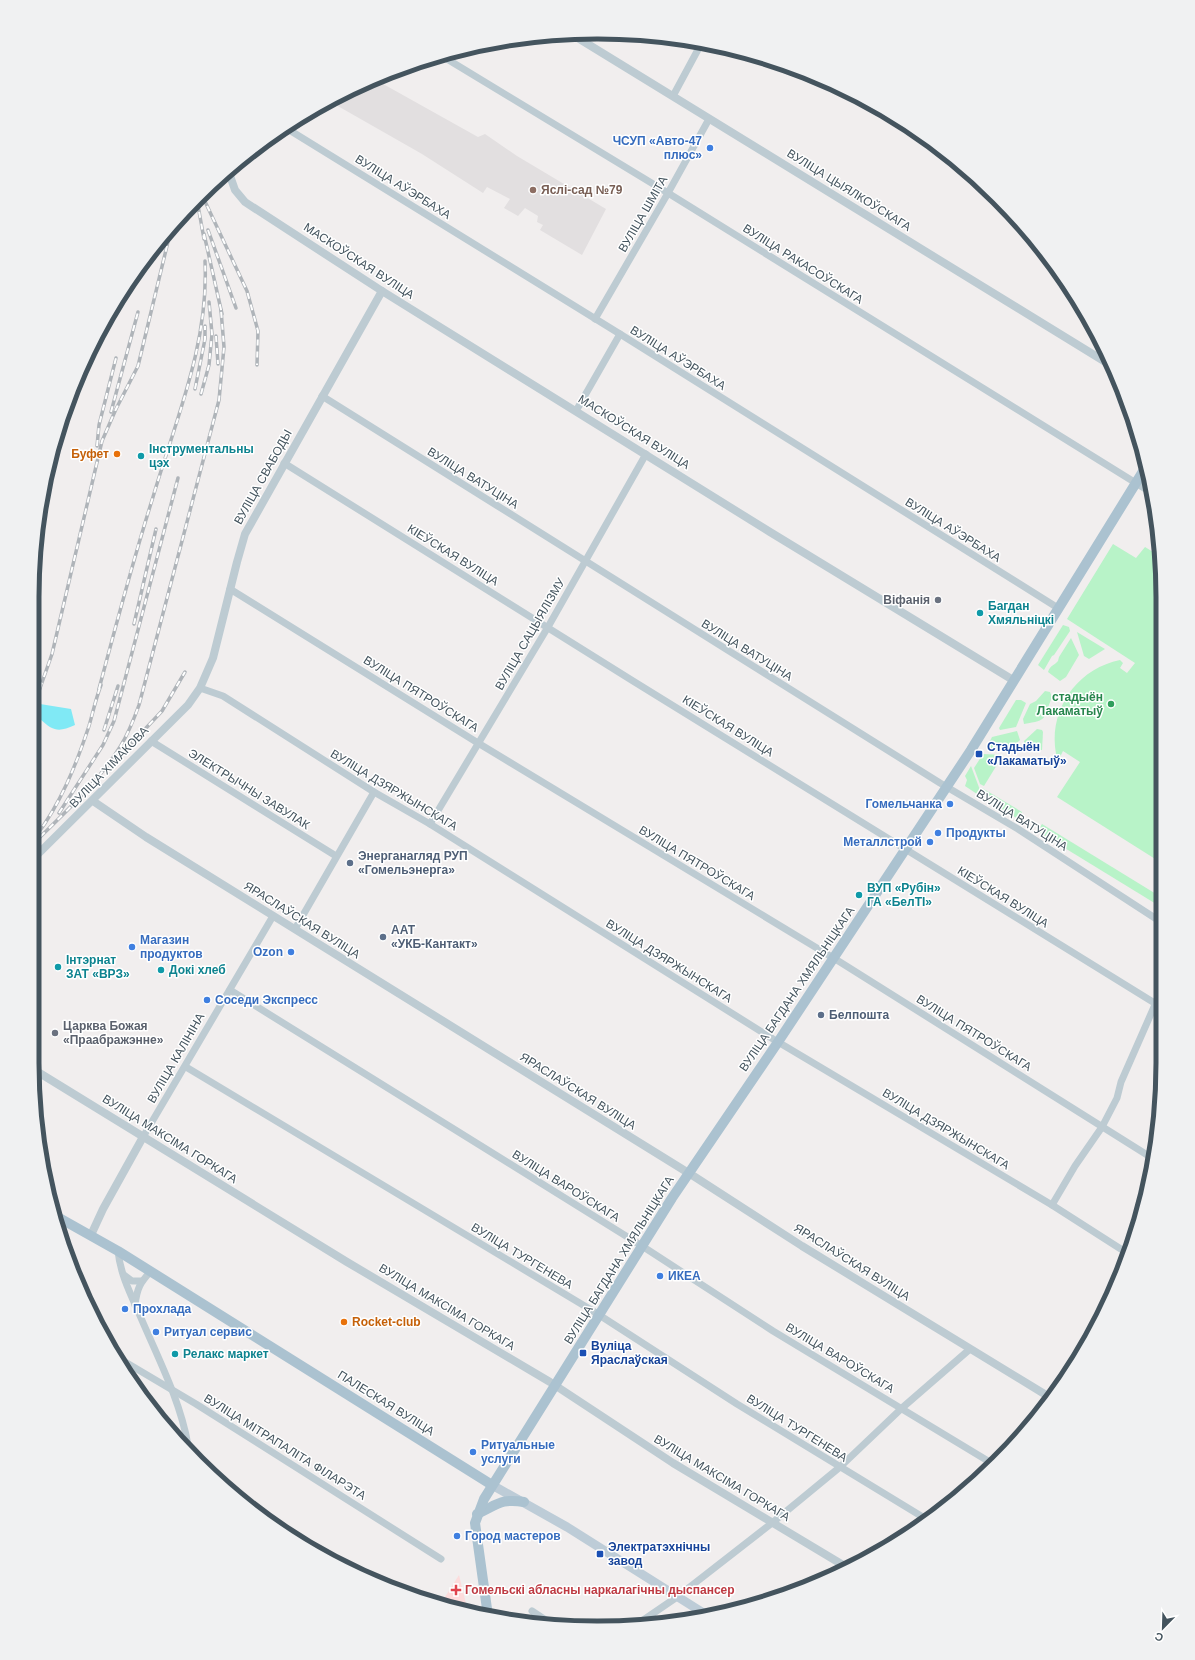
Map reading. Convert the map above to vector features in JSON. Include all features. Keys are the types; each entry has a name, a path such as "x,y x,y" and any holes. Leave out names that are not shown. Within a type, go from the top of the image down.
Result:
{"main road":[{"name":"ВУЛІЦА БАГДАНА ХМЯЛЬНІЦКАГА","path":"477,1514 492,1485 688,1174 778,1042 947,787 1142,474"},
{"name":"ПАЛЕСКАЯ ВУЛІЦА","path":"62,1219 151,1271 492,1485 567,1527 700,1611"},
{"path":"487,1610 475,1523 477,1514 499,1502 510,1500 524,1502"}],"street":[{"name":"ВУЛІЦА ЦЫЯЛКОЎСКАГА","path":"580,39 1102,360"},
{"path":"673,96 698,49"},
{"name":"ВУЛІЦА РАКАСОЎСКАГА","path":"448,60 668,193 1145,488"},
{"name":"ВУЛІЦА ШМІТА","path":"595,319 709,119"},
{"name":"ВУЛІЦА АЎЭРБАХА","path":"291,131 620,334 1058,608"},
{"name":"МАСКОЎСКАЯ ВУЛІЦА","path":"230,177 235,190 245,202 382,291 770,532 1013,680"},
{"name":"ВУЛІЦА СВАБОДЫ","path":"200,688 213,658 245,534 382,291"},
{"path":"576,411 620,334"},
{"name":"ВУЛІЦА ВАТУЦІНА","path":"322,396 947,787 1018,829 1156,919"},
{"name":"ВУЛІЦА САЦЫЯЛІЗМУ","path":"430,824 548,627 646,454"},
{"name":"КІЕЎСКАЯ ВУЛІЦА","path":"284,463 1156,1004"},
{"name":"ВУЛІЦА ПЯТРОЎСКАГА","path":"230,589 478,743 834,958 1148,1155"},
{"name":"ВУЛІЦА ХІМАКОВА","path":"39,853 93,801 150,741 188,705 200,688"},
{"name":"ВУЛІЦА ДЗЯРЖЫНСКАГА","path":"200,688 223,696 374,792 430,824 778,1042 1052,1205 1123,1250"},
{"name":"ЭЛЕКТРЫЧНЫ ЗАВУЛАК","path":"150,741 336,856"},
{"path":"294,929 374,792"},
{"name":"ЯРАСЛАЎСКАЯ ВУЛІЦА","path":"93,801 146,837 1046,1395"},
{"name":"ВУЛІЦА КАЛІНІНА","path":"91,1235 103,1209 143,1138 186,1067 273,916"},
{"name":"ВУЛІЦА ВАРОЎСКАГА","path":"230,990 642,1246 773,1331 988,1461"},
{"path":"1052,1205 1075,1166 1102,1127 1117,1098 1121,1082 1156,1009"},
{"name":"ВУЛІЦА ТУРГЕНЕВА","path":"186,1067 598,1315 840,1467 922,1517"},
{"name":"ВУЛІЦА МАКСІМА ГОРКАГА","path":"39,1073 143,1138 555,1387 673,1463 842,1564"},
{"path":"118,1251 119,1265 171,1390 187,1440"},
{"path":"135,1305 137,1292 142,1281 151,1271"},
{"path":"124,1275 132,1281 142,1281"},
{"path":"645,1619 772,1523 840,1467 902,1408 970,1349"},
{"name":"ВУЛІЦА МІТРАПАЛІТА ФІЛАРЭТА","path":"127,1363 196,1404 441,1558"},
{"path":"532,1611 542,1618"}],"shaded area":[{"name":"Яслі-сад №79","path":"382,83 478,137 485,134 517,156 606,209 582,255 540,230 543,225 537,222 538,216 525,208 518,216 504,208 510,199 487,187 483,193 422,154 335,105"},
{"name":"Гомельскі абласны наркалагічны дыспансер","path":"459,1575 466,1605 444,1599"}],"green space":[{"name":"стадыён Лакаматыў","path":"1113,544 1136,558 1145,547 1154,553 1156,598 1156,859 1057,797 1080,762 1063,751 1060,757 1056,754 1056,722 1068,694 1078,682 1090,672 1104,665 1120,660 1123,663 1120,668 1127,673 1135,663 1067,619"},
{"path":"1063,625 1069,627 1070,631 1044,670 1038,665"},
{"path":"1077,632 1105,649 1089,659 1084,656"},
{"path":"1071,638 1079,655 1066,677 1060,681 1048,672 1050,668 1058,661"},
{"path":"1045,691 1050,692 1052,697 1046,714 1041,720 1024,724 1023,719 1030,704 1036,701"},
{"path":"1016,700 1021,700 1026,703 1016,727 1000,730 999,728"},
{"path":"1037,729 1042,730 1043,732 1042,750 1025,751 1024,741"},
{"path":"1017,731 1020,740 1009,750 991,749 989,743 992,737"},
{"path":"983,754 1003,755 984,786 980,784 974,768"},
{"path":"971,766 983,798 965,786 967,780 965,776"},
{"path":"982,788 1022,812 1022,818 1018,819 987,800"},
{"path":"1042,824 1156,894 1156,904 1037,831"}],"water":[{"path":"40,704 71,709 75,725 61,730 57,730 49,726 40,719"}],"railway":[{"path":"205,201 247,291 258,331 257,365"},
{"path":"198,208 204,239"},
{"path":"208,230 236,308"},
{"path":"204,234 222,314"},
{"path":"39,691 52,654 102,441 116,409 138,366 168,241"},
{"path":"99,689 139,545 189,381 202,322 205,292 205,261"},
{"path":"201,394 209,365 212,334 209,302"},
{"path":"39,838 79,798 111,761 126,737 139,705 219,400 224,347 221,310"},
{"path":"111,412 138,312"},
{"path":"195,389 205,339 205,326"},
{"path":"216,336 218,364"},
{"path":"97,446 99,425 116,358"},
{"path":"59,813 103,745 114,721 178,478"},
{"path":"134,624 156,529"},
{"path":"116,760 162,711 185,672"},
{"path":"39,832 60,797 79,755 101,685"},
{"path":"104,730 118,686"}],"place":[{"name":"ЧСУП «Авто-47 плюс»","path":"710,148"},
{"name":"Яслі-сад №79","path":"533,190"},
{"name":"Буфет","path":"117,454"},
{"name":"Інструментальны цэх","path":"141,456"},
{"name":"Віфанія","path":"938,600"},
{"name":"Багдан Хмяльніцкі","path":"980,613"},
{"name":"стадыён Лакаматыў","path":"1111,704"},
{"name":"Стадыён «Лакаматыў»","path":"979,754"},
{"name":"Гомельчанка","path":"950,804"},
{"name":"Продукты","path":"938,833"},
{"name":"Металлстрой","path":"930,842"},
{"name":"Энерганагляд РУП «Гомельэнерга»","path":"350,863"},
{"name":"ВУП «Рубін» ГА «БелТІ»","path":"859,895"},
{"name":"ААТ «УКБ-Кантакт»","path":"383,937"},
{"name":"Магазин продуктов","path":"132,947"},
{"name":"Ozon","path":"291,952"},
{"name":"Інтэрнат ЗАТ «ВРЗ»","path":"58,967"},
{"name":"Докі хлеб","path":"161,970"},
{"name":"Соседи Экспресс","path":"207,1000"},
{"name":"Белпошта","path":"821,1015"},
{"name":"Царква Божая «Праабражэнне»","path":"55,1033"},
{"name":"ИКЕА","path":"660,1276"},
{"name":"Прохлада","path":"125,1309"},
{"name":"Rocket-club","path":"344,1322"},
{"name":"Ритуал сервис","path":"156,1332"},
{"name":"Вуліца Яраслаўская","path":"583,1353"},
{"name":"Релакс маркет","path":"175,1354"},
{"name":"Ритуальные услуги","path":"473,1452"},
{"name":"Город мастеров","path":"457,1536"},
{"name":"Электратэхнічны завод","path":"600,1554"},
{"name":"Гомельскі абласны наркалагічны дыспансер","path":"456,1590"}]}
